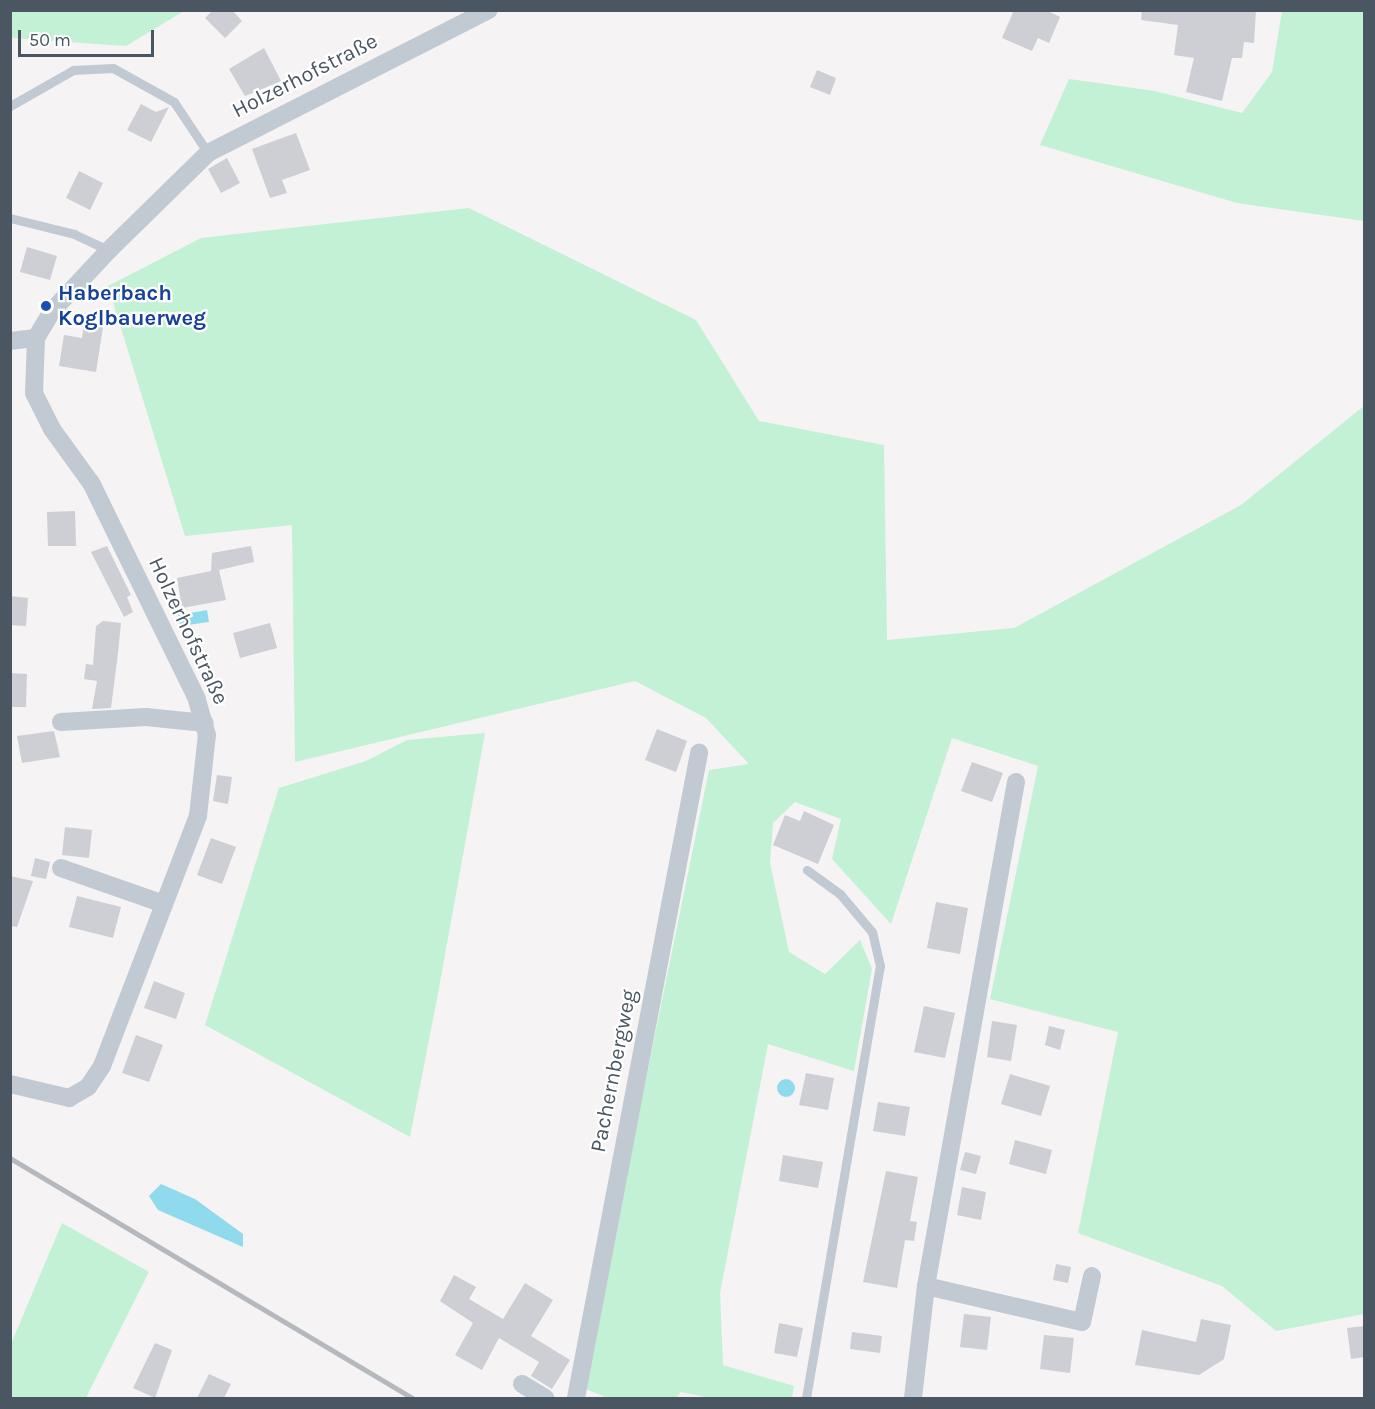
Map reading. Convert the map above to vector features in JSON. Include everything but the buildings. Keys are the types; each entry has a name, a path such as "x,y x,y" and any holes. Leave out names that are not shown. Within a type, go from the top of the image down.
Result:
{"street":[{"name":"Holzerhofstraße","path":"10,1084 69,1098 88,1087 102,1066 198,816 205,723 91,483 52,429 34,393 36,338 53,310 109,250 208,153 489,10"},
{"path":"10,341 36,338"},
{"path":"61,722 146,717 205,723"},
{"name":"Pachernbergweg","path":"576,1398 699,753"},
{"path":"913,1398 926,1286 1016,782"},
{"path":"61,868 164,904"},
{"path":"926,1286 1082,1322 1092,1276"},
{"path":"522,1383 545,1398"}],"lane":[{"path":"10,106 73,70 113,68 174,102 208,153"},
{"path":"10,218 74,234 109,250"},
{"path":"806,1398 880,966 872,932 840,894 807,870"}],"green space":[{"path":"10,11 184,11 126,46 11,38"},
{"path":"1282,11 1364,11 1364,221 1237,203 1040,145 1069,79 1155,91 1242,113 1272,72"},
{"path":"469,208 696,320 759,421 884,445 887,640 1014,628 1241,505 1364,406 1364,1314 1276,1331 1222,1286 1078,1233 1118,1032 990,999 1038,766 952,738 891,924 832,859 841,819 795,802 773,823 770,863 789,952 825,974 860,940 872,969 854,1071 768,1044 720,1293 723,1365 794,1386 792,1398 710,1398 681,1392 676,1398 608,1398 583,1388 709,770 749,764 706,718 635,681 295,762 292,525 185,536 108,286 201,238"},
{"path":"485,733 410,1137 205,1025 279,788 366,761 407,740"},
{"path":"62,1223 149,1272 86,1398 11,1398 11,1344"}],"water":[{"path":"207,610 209,622 180,626 178,615"},
{"path":"786,1079 792,1082 795,1088 792,1094 786,1097 780,1094 777,1088 780,1082"},
{"path":"161,1184 195,1199 243,1234 243,1247 158,1210 149,1196"}],"railway":[{"path":"10,1158 413,1398"}],"place":[{"name":"Haberbach Koglbauerweg","path":"46,306"}]}
